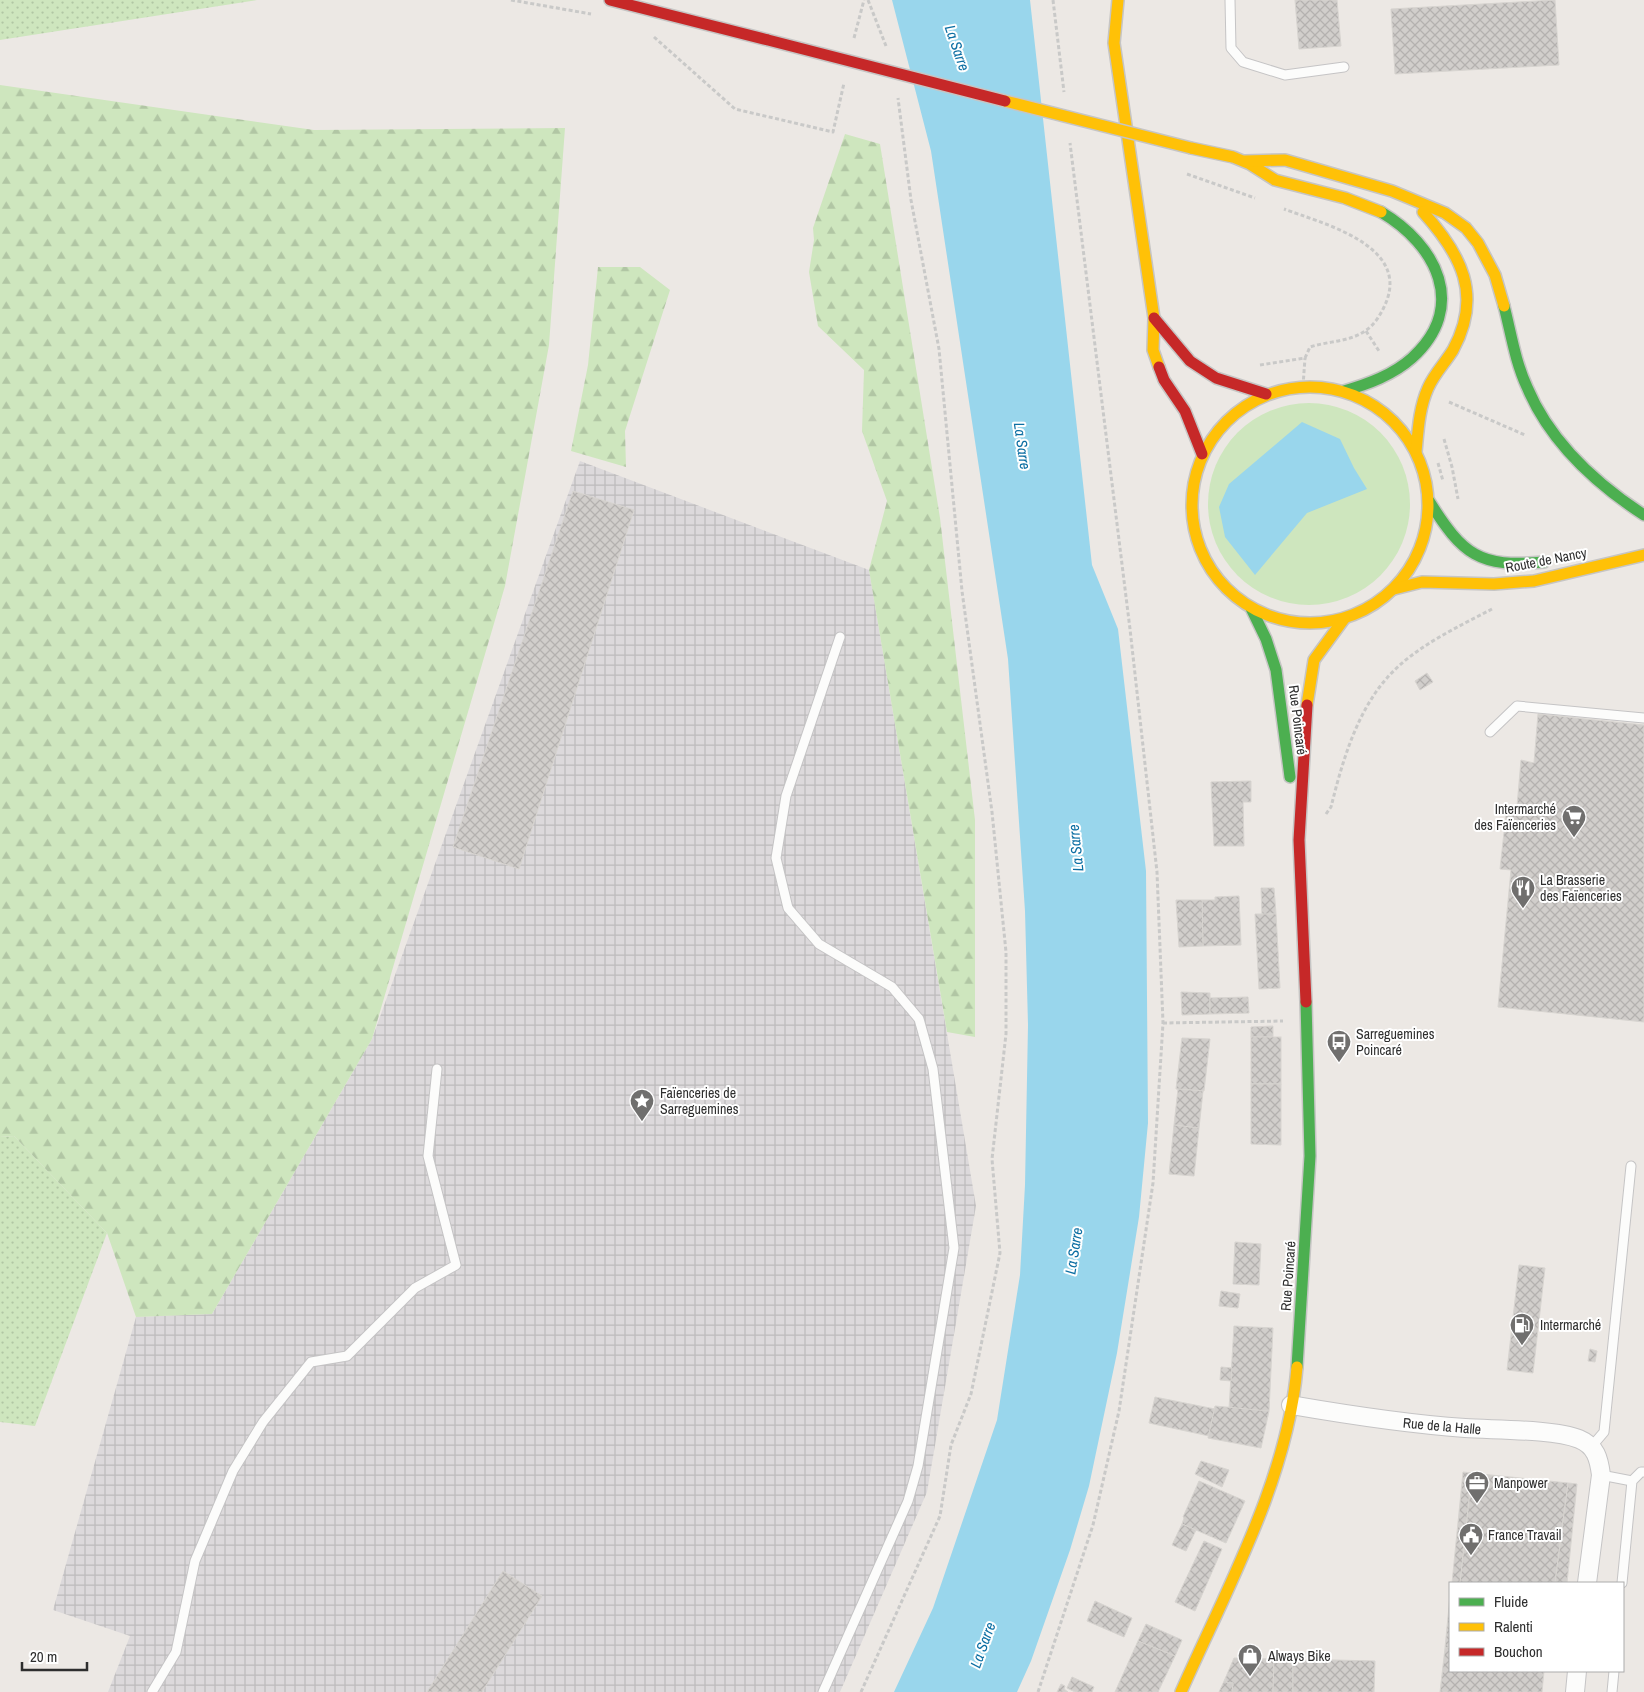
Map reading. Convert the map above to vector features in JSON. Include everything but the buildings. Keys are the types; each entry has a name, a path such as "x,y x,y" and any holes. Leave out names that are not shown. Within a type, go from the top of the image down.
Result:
{"main road":[{"path":"610,0 1245,161 1277,159 1336,173 1432,205 1465,227 1493,270 1502,296 1519,367 1533,399 1553,433 1570,455 1596,482 1644,515"},
{"path":"1118,0 1114,43 1154,318 1153,350 1164,380 1185,412 1202,454"},
{"path":"1245,161 1275,180 1356,200 1385,213 1410,231 1427,250 1437,270 1441,293 1439,315 1432,334 1417,353 1394,372 1344,391"},
{"path":"1393,192 1423,212 1444,232 1457,254 1466,281 1468,303 1463,327 1453,349 1426,390 1419,420 1416,452"},
{"path":"1154,318 1190,361 1216,378 1266,394"},
{"path":"1303,386 1344,391 1366,400 1386,414 1403,432 1416,452 1425,476 1429,501 1427,525 1421,548 1409,570 1394,589 1371,607 1344,619 1320,623 1296,623 1272,618 1251,608 1230,593 1213,574 1201,552 1193,528 1191,503 1194,477 1202,454 1214,434 1246,404 1266,394 1303,386"},
{"name":"Route de Nancy","path":"1429,501 1452,538 1465,550 1481,558 1496,564 1528,564 1556,560"},
{"name":"Route de Nancy","path":"1394,589 1422,582 1494,584 1534,580 1644,553"},
{"name":"Route de Nancy","path":"1585,556 1644,553"},
{"name":"Rue Poincaré","path":"1181,1692 1263,1508 1285,1443 1297,1370 1310,1164 1299,840 1276,670 1266,639 1251,608"},
{"name":"Rue Poincaré","path":"1299,840 1309,686 1314,660 1344,619"}],"street":[{"name":"Rue de la Halle","path":"1292,1405 1433,1426 1554,1434 1578,1439 1592,1446"},
{"path":"1587,1582 1601,1475 1599,1458 1592,1446"},
{"path":"1575,1692 1577,1672"}],"lane":[{"path":"1230,0 1231,48 1243,62 1284,75 1344,67"},
{"path":"823,1692 908,1501 918,1466 954,1248 933,1068 919,1019 892,987 819,944 788,908 776,858 786,796 840,637"},
{"path":"1490,732 1517,706 1644,718"},
{"path":"152,1692 176,1652 195,1561 233,1471 263,1422 312,1362 348,1356 415,1288 456,1265 428,1156 437,1070"},
{"path":"1592,1446 1604,1432 1631,1166"},
{"path":"1622,1582 1632,1481 1641,1472 1644,1472"},
{"path":"1601,1475 1632,1481"},
{"path":"1612,1692 1614,1672"}],"path":[{"path":"510,0 578,11"},
{"path":"852,44 866,0"},
{"path":"866,0 890,54"},
{"path":"1053,0 1065,98"},
{"path":"648,31 735,109 833,132 846,73"},
{"path":"861,1692 940,1516 952,1445 971,1394 1000,1253 992,1159 1006,1034 1005,943 992,812 962,590 939,349 911,200 897,93"},
{"path":"1038,1692 1093,1525 1119,1411 1153,1183 1163,1023 1157,872 1129,619 1070,137"},
{"path":"1187,174 1261,201"},
{"path":"1279,207 1360,240 1376,252 1388,270 1390,293 1385,308 1366,331 1346,340 1310,347 1305,358 1303,386"},
{"path":"1252,364 1261,366 1305,358"},
{"path":"1447,408 1448,402"},
{"path":"1444,435 1460,508"},
{"path":"1435,454 1444,485"},
{"path":"1322,822 1331,807 1350,741 1386,678 1415,653 1497,606 1494,584"},
{"path":"1163,1023 1306,1021"}],"shaded area":[{"name":"Faïenceries de Sarreguemines","path":"580,461 869,570 976,1206 927,1492 840,1692 108,1692 130,1636 53,1610 136,1317 212,1314 372,1039"}],"green space":[{"path":"0,0 257,0 0,40"},
{"path":"0,85 314,130 565,128 549,345 505,586 372,1039 212,1314 136,1317 107,1233 14,1136 0,1137"},
{"path":"845,134 880,144 940,518 975,820 975,1037 947,1032 869,570 887,501 862,431 864,370 818,326 809,272 814,240 813,228"},
{"path":"598,267 640,267 670,290 625,431 626,467 571,451 588,365"},
{"path":"1299,403 1319,403 1338,407 1357,415 1373,426 1387,440 1398,456 1406,475 1410,504 1406,533 1398,552 1387,568 1373,582 1357,593 1338,601 1319,605 1299,605 1280,601 1261,593 1245,582 1231,568 1220,552 1212,533 1208,514 1208,494 1212,475 1220,456 1231,440 1245,426 1261,415 1280,407"},
{"path":"14,1136 107,1233 35,1426 0,1422 0,1137"}],"water":[{"name":"La Sarre","path":"892,0 1030,0 1092,565 1118,629 1146,871 1148,1123 1139,1217 1117,1353 1089,1486 1070,1550 1031,1661 1017,1692 894,1692 933,1608 997,1420 1020,1275 1025,1185 1028,1025 1025,911 1008,659 931,151"},
{"path":"1302,422 1340,439 1367,489 1307,513 1255,575 1225,537 1219,507 1229,484"}],"traffic: fast":[{"path":"1344,391 1380,378 1405,364 1429,338 1439,318 1442,298 1438,278 1430,259 1401,226 1381,212"},
{"path":"1504,306 1516,357 1523,377 1548,426 1576,460 1592,475 1644,515"},
{"path":"1429,501 1452,534 1463,546 1475,554 1488,560 1503,563 1544,562"},
{"path":"1251,608 1266,639 1276,670 1290,777"},
{"path":"1297,1367 1310,1156 1306,1002"}],"traffic: slow":[{"path":"1118,0 1114,43 1154,318 1153,350 1159,367"},
{"path":"1005,101 1191,148"},
{"path":"1191,148 1233,157 1250,164 1275,180 1345,198 1381,212"},
{"path":"1245,161 1285,160 1392,191 1445,213 1466,228 1478,243 1495,275 1504,306"},
{"path":"1416,452 1419,420 1425,396 1433,378 1453,350 1462,330 1467,293 1464,276 1457,260 1448,244 1423,212"},
{"path":"1298,387 1322,387 1344,392 1366,401 1394,421 1408,439 1419,460 1426,482 1428,505 1426,528 1419,550 1408,571 1394,589 1366,609 1344,618 1322,623 1298,623 1276,618 1254,609 1235,597 1218,580 1206,561 1197,539 1192,517 1192,493 1197,471 1206,449 1218,430 1235,413 1254,401 1276,392 1298,387"},
{"path":"1394,589 1422,582 1494,584 1534,581 1644,555"},
{"path":"1307,705 1314,660 1344,619"},
{"path":"1181,1692 1235,1574 1268,1492 1281,1451 1291,1409 1297,1367"}],"traffic: jam":[{"path":"610,0 768,40"},
{"path":"768,40 1005,101"},
{"path":"1154,318 1190,361 1216,378 1266,394"},
{"path":"1159,367 1164,380 1185,411 1202,454"},
{"path":"1306,1002 1299,840 1307,705"}],"place":[{"name":"Intermarché des Faïenceries","path":"1574,838"},
{"name":"La Brasserie des Faïenceries","path":"1523,909"},
{"name":"Sarreguemines Poincaré","path":"1339,1063"},
{"name":"Faïenceries de Sarreguemines","path":"642,1122"},
{"name":"Intermarché","path":"1522,1346"},
{"name":"Manpower","path":"1477,1504"},
{"name":"France Travail","path":"1471,1556"},
{"name":"Always Bike","path":"1250,1677"}]}
